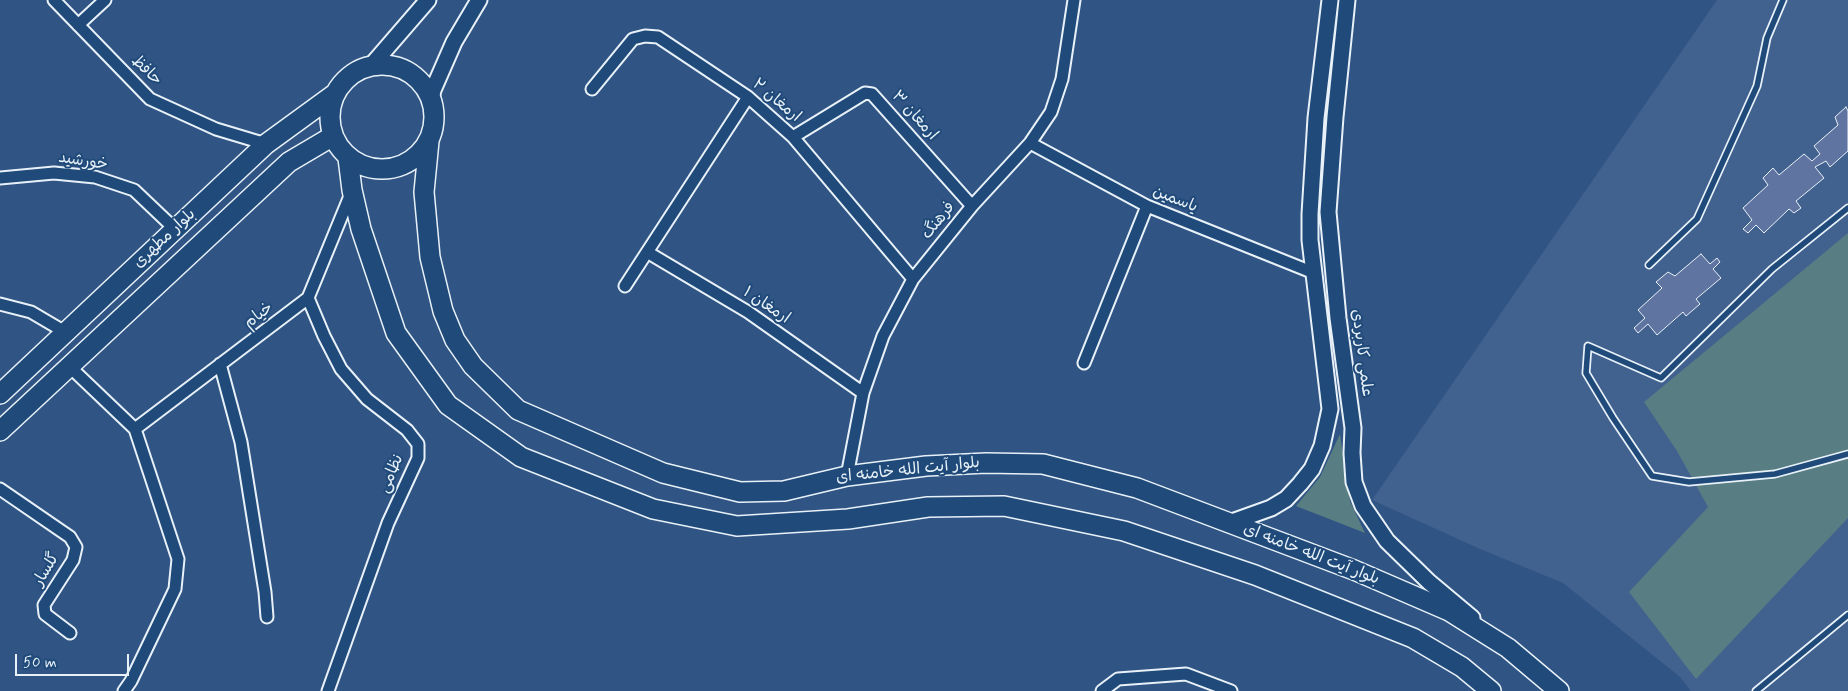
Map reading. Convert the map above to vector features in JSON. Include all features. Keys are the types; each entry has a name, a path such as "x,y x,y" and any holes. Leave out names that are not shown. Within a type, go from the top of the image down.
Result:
{"main road":[{"path":"386,65 400,68 414,75 424,86 431,99 435,120 429,141 420,154 407,164 393,169 377,170 362,166 348,158 339,148 333,136 330,122 331,107 336,92 345,80 371,66 386,65"},
{"name":"بلوار مطهری","path":"0,394 266,144 336,92"},
{"name":"بلوار مطهری","path":"0,431 289,162 333,136"},
{"name":"بلوار آیت الله خامنه ای","path":"429,141 424,192 430,257 443,311 455,340 473,366 518,410 663,473 740,492 784,491 847,476 926,466 969,464 1043,464 1137,488 1354,570 1449,611 1508,648 1559,691"},
{"path":"348,158 352,190 361,229 396,333 448,405 521,457 653,509 737,526 848,519 928,507 1004,506 1124,531 1255,575 1413,638 1462,667 1491,691"}],"street":[{"name":"حافظ","path":"54,0 150,99 216,129 266,144"},
{"path":"78,25 105,0"},
{"path":"371,66 428,0"},
{"path":"431,99 433,90 454,42 479,0"},
{"name":"فرهنگ","path":"847,476 863,393 883,336 913,279 972,206 1030,143 1051,112 1062,79 1074,0"},
{"path":"1229,523 1271,508 1286,499 1312,469 1322,446 1330,409 1310,240 1310,214 1316,118 1330,0"},
{"name":"علمی کاربردی","path":"1347,0 1335,117 1328,212 1338,318 1353,428 1354,482 1363,506 1386,541 1429,582 1508,648"},
{"name":"ارمغان ۲","path":"592,89 633,40 645,36 658,37 748,97 793,137 913,279"},
{"name":"ارمغان ۳","path":"793,137 865,94 872,94 972,206"},
{"path":"625,286 748,97"},
{"path":"1316,118 1335,117"},
{"name":"یاسمین","path":"1030,143 1146,206 1314,273"},
{"name":"خورشید","path":"0,178 54,173 95,177 134,190 175,229"},
{"name":"خیام","path":"135,429 308,298 352,190"},
{"path":"1084,363 1146,206"},
{"name":"ارمغان ۱","path":"647,252 748,312 863,393"},
{"name":"نظامی","path":"308,298 324,336 341,369 367,399 406,430 418,444 418,458 388,523 328,691"},
{"path":"0,304 31,312 65,332"},
{"path":"220,364 241,442 265,592 267,617"},
{"path":"69,366 135,429 178,559 175,589 131,681 124,691"},
{"name":"گلسار","path":"0,489 70,537 76,547 73,560 44,605 45,614 70,633"},
{"path":"1102,691 1118,679 1186,674 1231,691"}],"lane":[{"path":"1649,265 1697,219 1757,86 1767,38 1783,0"},
{"path":"1848,208 1772,269 1661,378 1588,346 1586,373 1613,418 1652,476 1689,482 1776,474 1848,454"},
{"path":"1756,691 1848,616"}],"shaded area":[{"path":"1717,0 1848,0 1848,691 1691,691 1680,677 1563,583 1480,549 1372,500"}],"green space":[{"path":"1848,233 1848,518 1696,679 1629,592 1708,507 1677,451 1644,402"},
{"path":"1340,434 1350,501 1365,533 1296,506 1320,477"}],"building":[{"path":"1846,107 1848,111 1848,151 1830,167 1826,161 1815,167 1824,178 1796,201 1801,208 1794,213 1789,209 1764,233 1756,225 1748,233 1743,229 1752,220 1743,208 1768,185 1763,178 1773,168 1779,175 1804,154 1812,161 1820,154 1814,146 1838,125 1835,117"},
{"path":"1701,254 1710,264 1717,258 1720,262 1713,269 1721,278 1696,299 1700,304 1686,316 1683,312 1657,335 1648,324 1638,333 1634,328 1645,318 1638,310 1662,288 1656,282 1668,272 1675,276"}]}
